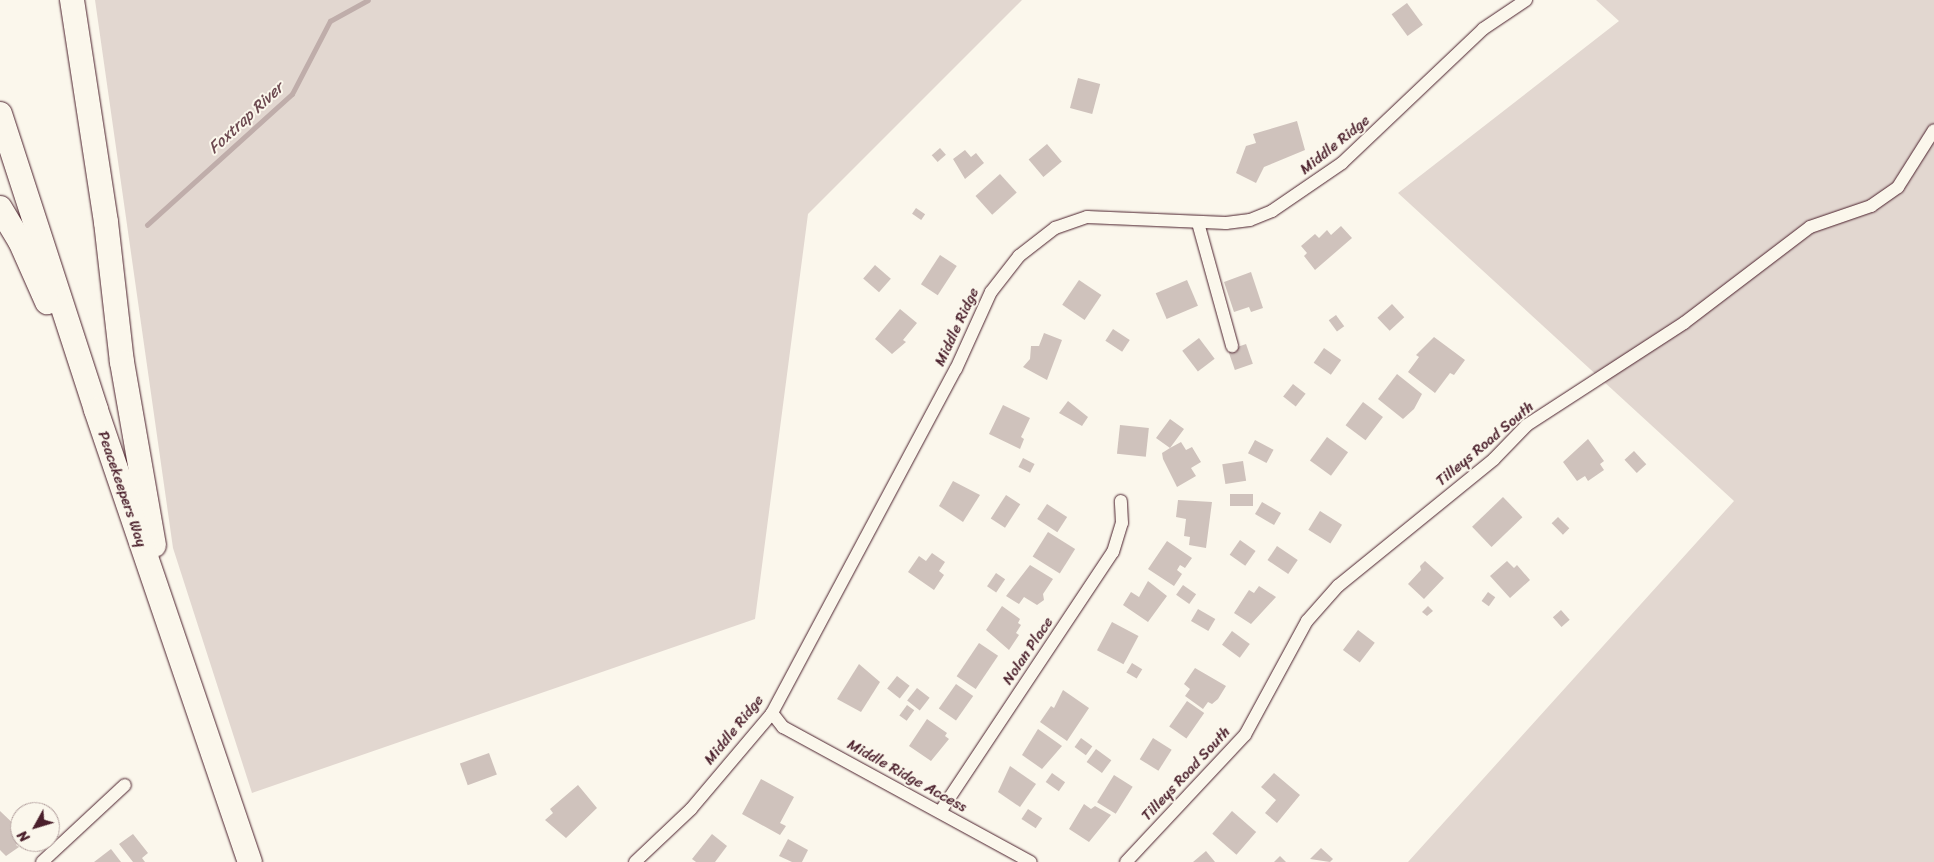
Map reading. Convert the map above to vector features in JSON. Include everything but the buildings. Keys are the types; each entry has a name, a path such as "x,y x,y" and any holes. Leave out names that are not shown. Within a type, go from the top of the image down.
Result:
{"highway":[{"path":"72,0 106,222 122,362 166,618"},
{"name":"Peacekeepers Way","path":"0,114 96,410 250,862"},
{"path":"0,208 20,241 96,410"}],"street":[{"name":"Middle Ridge","path":"635,862 691,808 772,713 956,369 991,292 1019,256 1055,228 1087,217 1198,223 1250,220 1299,195 1382,128 1483,29 1526,0"},
{"name":"Tilleys Road South","path":"1126,862 1245,735 1307,621 1338,586 1494,460 1528,425 1684,323 1810,227 1871,206 1898,187 1934,130"},
{"path":"1198,223 1232,346"},
{"name":"Nolan Place","path":"940,812 1113,552 1122,523 1121,501"},
{"name":"Middle Ridge Access","path":"772,713 783,727 1031,862"},
{"path":"42,862 125,785"}],"shaded area":[{"path":"95,0 1022,0 808,214 755,619 252,793 173,548"},
{"path":"1596,0 1934,0 1934,862 1408,862 1734,501 1398,193 1619,21"}],"waterway":[{"name":"Foxtrap River","path":"147,225 292,94 330,21 368,0"}]}
